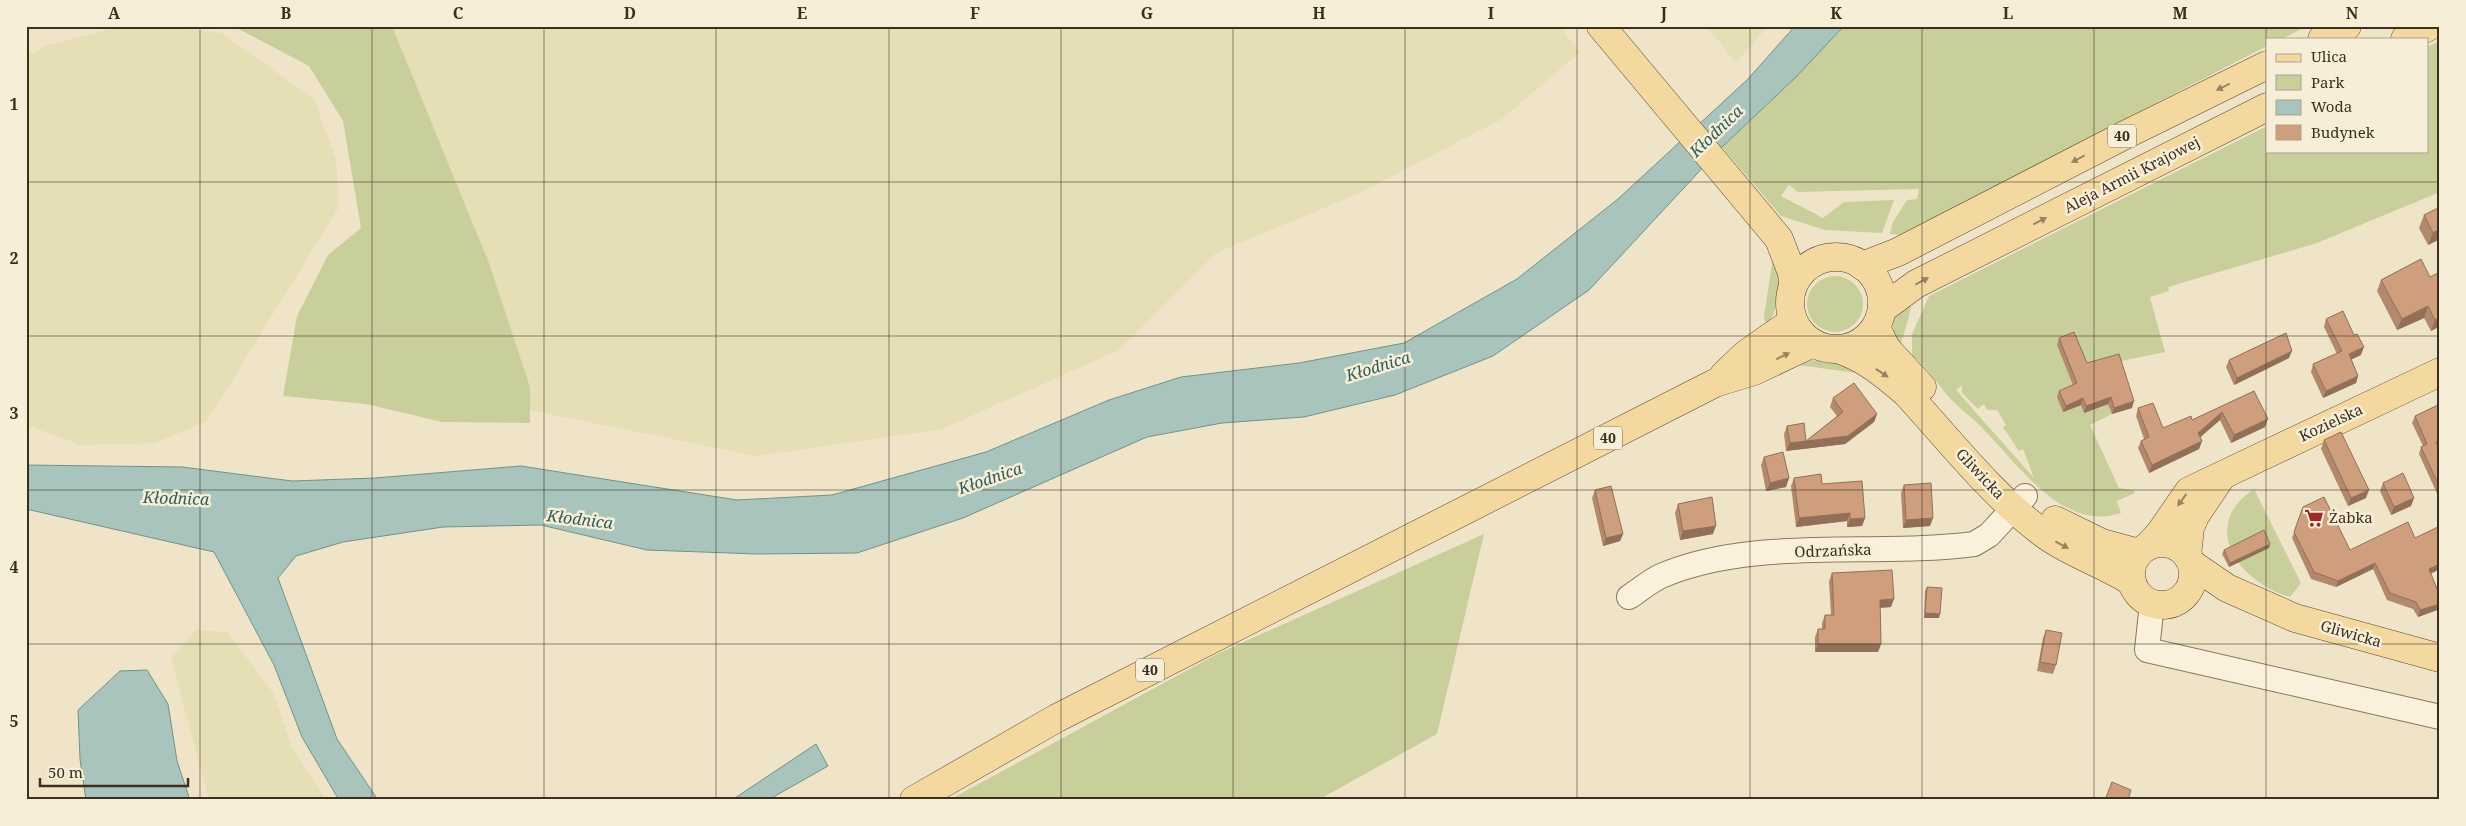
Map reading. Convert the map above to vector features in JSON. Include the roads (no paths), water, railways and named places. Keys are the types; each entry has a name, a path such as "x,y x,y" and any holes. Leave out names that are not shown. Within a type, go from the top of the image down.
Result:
{"main road":[{"path":"1601,26 1779,239 1792,273 1793,284 1789,307 1793,321 1800,333 1813,343 1840,350 1854,346 1866,338 1879,318 1878,285 1871,274 1852,260 1831,258 1779,239"},
{"path":"2324,38 2347,26"},
{"path":"2406,38 2430,26"},
{"name":"40","path":"1862,266 1898,252 2123,136 2266,65"},
{"name":"Aleja Armii Krajowej","path":"1879,318 1916,284 2266,108"},
{"path":"1793,284 1806,268 1818,261 1831,258"},
{"name":"Gliwicka","path":"1879,318 1886,348 2050,538 2112,569 2132,582"},
{"name":"40","path":"1715,383 1746,354 1793,321"},
{"name":"40","path":"914,800 1065,713 1715,383 1754,371 1813,343"},
{"name":"Gliwicka","path":"1840,350 1853,354 1887,376 2019,503 2102,543 2144,550"},
{"name":"Kozielska","path":"2144,550 2160,533 2188,491 2440,372"},
{"path":"2190,560 2182,550 2166,543 2144,550 2134,561 2132,582 2143,598 2152,603 2172,603 2181,599 2192,583 2190,528 2195,516 2222,475"},
{"name":"Gliwicka","path":"2190,560 2227,588 2264,606 2327,628 2440,658"},
{"name":"Gliwicka","path":"2181,599 2194,597 2264,606"}],"street":[{"name":"Odrzańska","path":"1629,597 1660,577 1689,566 1749,554 1974,544 1989,535 2019,503"},
{"path":"2152,603 2147,650 2440,717"}],"water":[{"name":"Kłodnica","path":"1795,26 1844,26 1795,78 1722,147 1589,290 1493,356 1395,395 1304,417 1222,423 1147,437 963,518 857,553 757,554 647,550 541,525 443,527 343,542 296,556 278,578 337,739 378,800 339,800 302,737 274,665 214,552 26,509 26,465 182,467 292,481 375,478 521,466 737,500 832,495 986,452 1109,400 1181,377 1299,363 1404,343 1517,279 1618,199 1748,79"},
{"path":"147,670 168,704 177,761 190,800 86,800 80,759 78,710 120,671"},
{"path":"816,744 828,766 768,800 732,800"}],"place":[{"name":"Żabka","path":"2314,518"}]}
